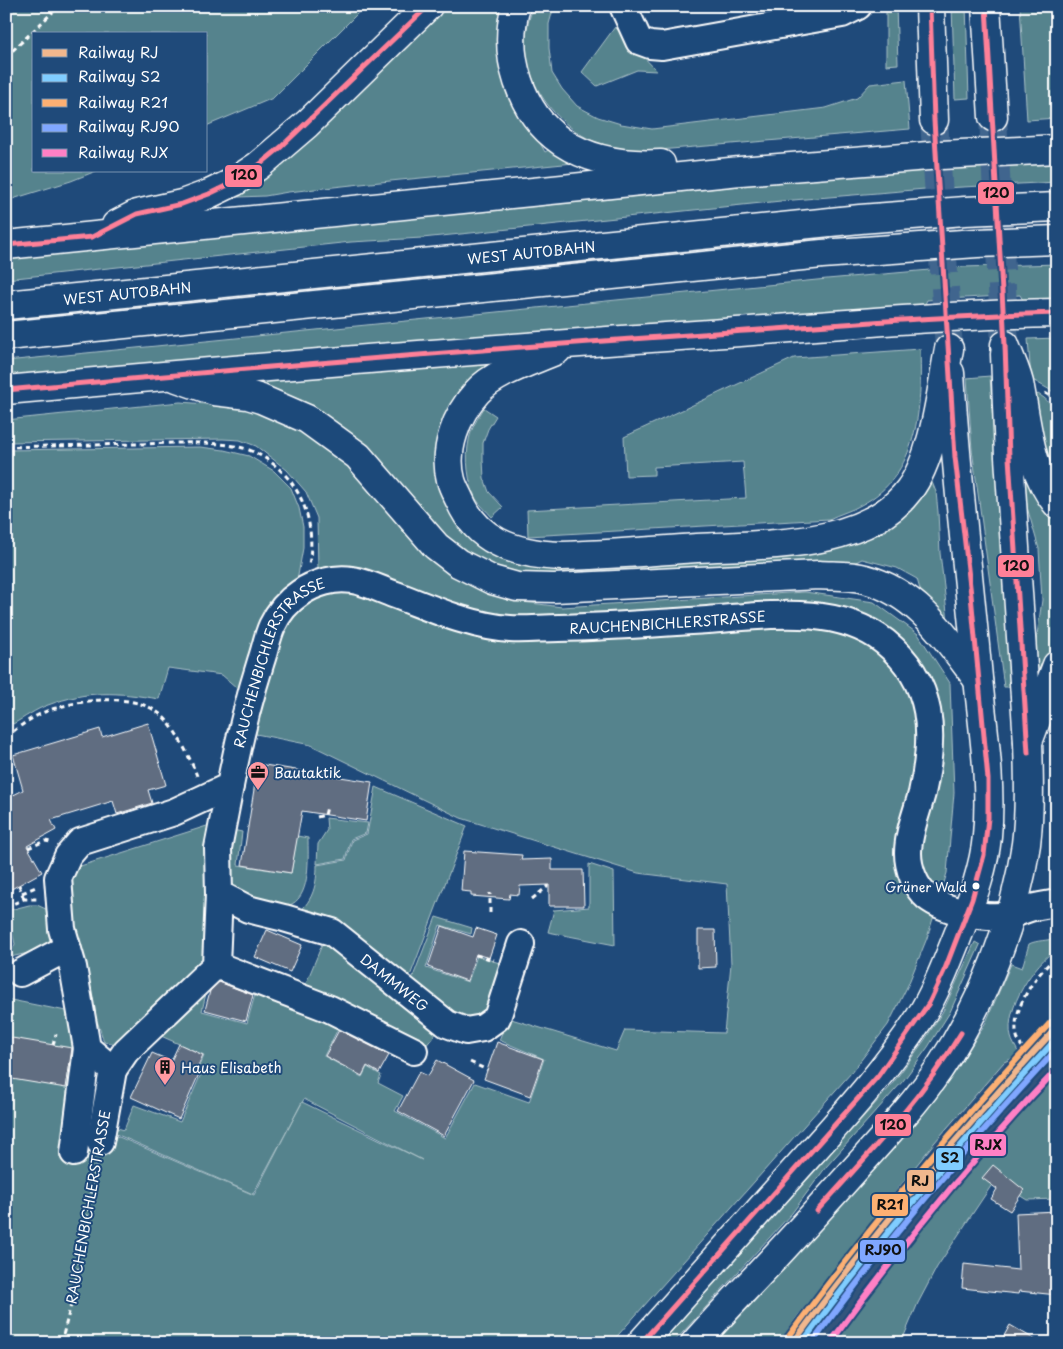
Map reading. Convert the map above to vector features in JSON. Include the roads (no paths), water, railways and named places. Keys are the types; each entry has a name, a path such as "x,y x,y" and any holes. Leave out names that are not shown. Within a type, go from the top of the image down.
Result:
{"main road":[{"path":"92,237 136,214 182,204 209,194 234,182 258,166 307,124 428,6"},
{"path":"516,6 511,29 511,49 519,85 532,111 551,133 563,143 598,158 615,162 638,165 675,164 740,171"},
{"path":"930,6 934,120"},
{"path":"986,6 993,117"},
{"path":"6,245 740,171 941,154 1057,149"},
{"name":"WEST AUTOBAHN","path":"6,304 860,219 1057,206"},
{"path":"6,336 822,254 977,243 1057,240"},
{"path":"6,390 574,342 971,316 1057,313"},
{"path":"574,342 501,375 477,392 463,411 452,440 448,468 451,480 469,519 486,535 512,548 543,555 584,556 790,542 829,536 867,524 894,506 910,489 917,477 933,434 949,349 955,457 988,779 988,818 984,855 967,913 945,969 928,1002 892,1058 641,1343"},
{"path":"695,1343 794,1237 894,1126 927,1086 953,1048 969,1018 983,988 1011,915 1021,876 1026,843 1029,789 1028,742 1009,457 1005,345 1020,386 1035,466 1046,489 1057,504"},
{"path":"169,375 214,391 254,397 307,419 358,456 436,546 458,563 492,580 517,587 554,588 819,575 866,579 898,593 921,610 943,634 978,680"},
{"path":"1028,742 1057,665"}],"street":[{"path":"623,6 639,41 650,45 662,46 842,14 858,6"},
{"name":"RAUCHENBICHLERSTRASSE","path":"100,1142 113,1070 126,1051 216,965 219,894 218,848 242,731 272,626 284,607 299,594 313,586 330,580 351,580 461,620 510,629 586,627 790,615 831,618 859,627 883,640 905,661 925,696 929,749 922,792 910,836 908,854 914,879 920,891 949,908 990,916 1011,915 1026,909 1057,903"},
{"path":"74,1152 87,1048 73,967 62,929 58,878 68,856 80,842 174,812 230,786"},
{"name":"DAMMWEG","path":"219,894 248,909 332,932 448,1024 466,1031 483,1028 497,1018 521,944"},
{"path":"20,973 67,948"},
{"path":"216,965 330,1009 414,1051"},
{"path":"87,1048 113,1070"}],"tunnel":[{"path":"993,117 1005,345"},
{"path":"934,120 949,349"}],"rail line":[{"name":"R21","path":"787,1339 849,1256 914,1176 1051,1022"},
{"name":"RJ","path":"793,1343 855,1261 921,1181 1057,1027"},
{"name":"S2","path":"802,1343 925,1187 1057,1038"},
{"name":"RJ90","path":"812,1343 900,1229 993,1120 1057,1049"},
{"name":"RJX","path":"830,1343 939,1202 1057,1069"}],"place":[{"name":"Bautaktik","path":"258,791"},
{"name":"Grüner Wald","path":"976,886"},
{"name":"Haus Elisabeth","path":"165,1086"}]}
